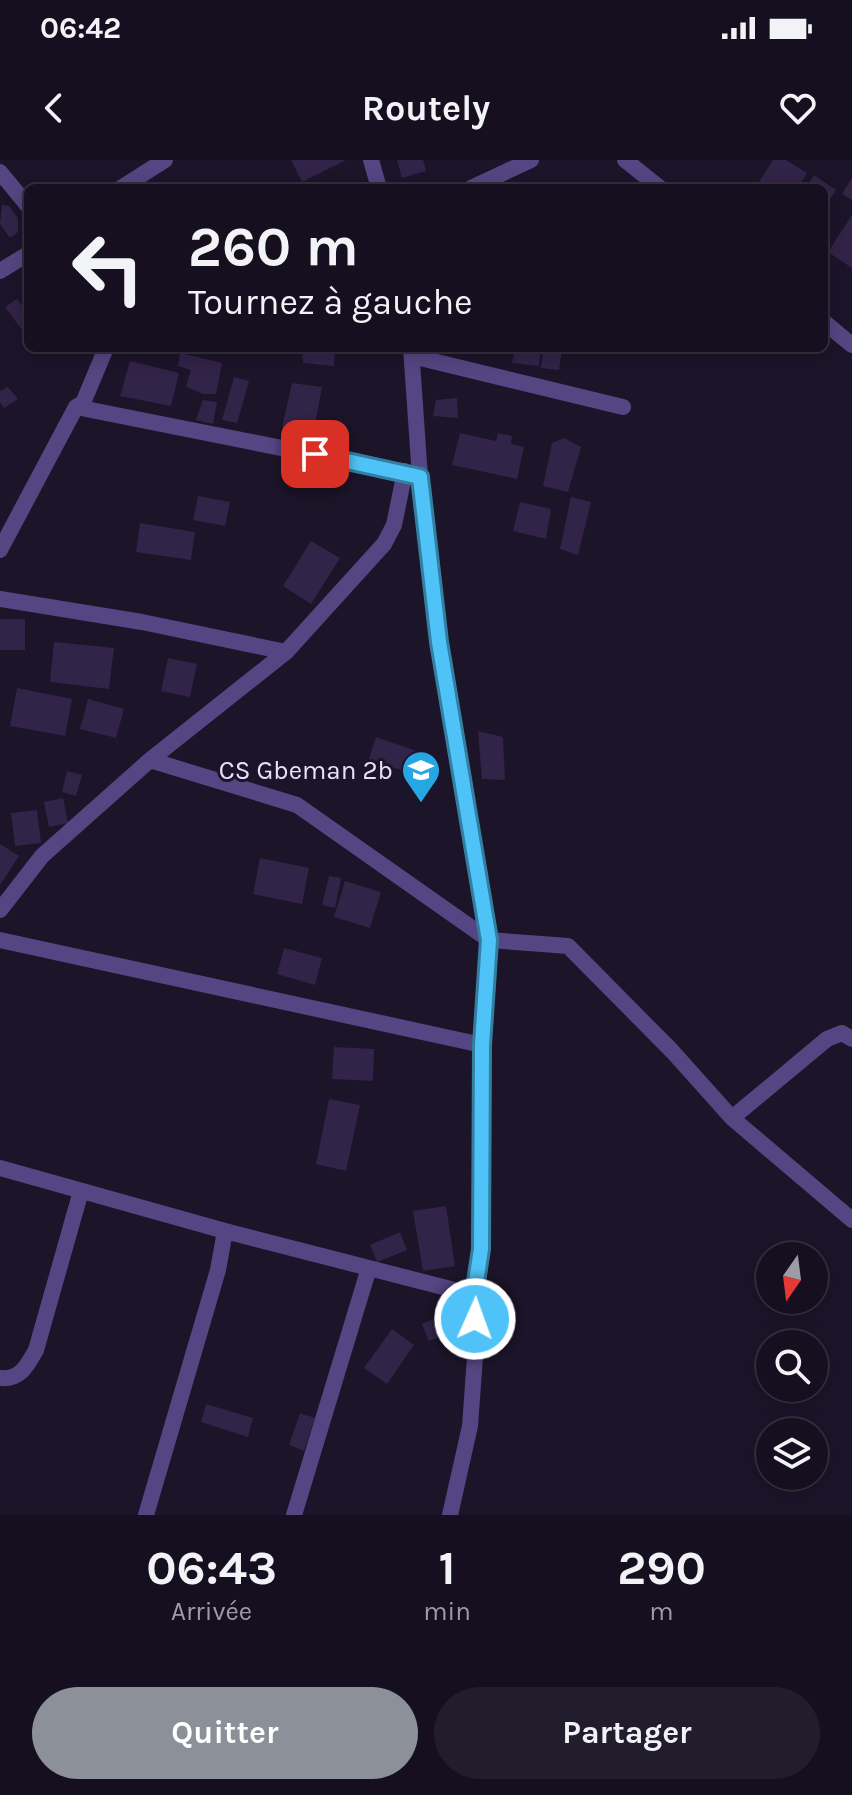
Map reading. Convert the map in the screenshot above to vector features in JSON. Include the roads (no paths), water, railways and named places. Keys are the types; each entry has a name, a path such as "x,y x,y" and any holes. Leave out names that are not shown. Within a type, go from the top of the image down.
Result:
{"street":[{"path":"127,184 165,160"},
{"path":"371,160 378,184"},
{"path":"480,184 531,160"},
{"path":"625,160 655,184"},
{"path":"0,172 24,201"},
{"path":"0,271 24,256"},
{"path":"828,325 852,345"},
{"path":"0,550 76,407 83,403 104,352"},
{"path":"450,1515 470,1426 476,1343 474,1295 481,1249 482,1045 489,940 412,474 412,352 623,407"},
{"path":"76,407 412,474"},
{"path":"0,910 42,856 150,760 286,652 384,544 412,474"},
{"path":"0,599 142,622 286,652"},
{"path":"150,760 297,805 489,940 568,946 672,1051 732,1118 852,1220"},
{"path":"0,940 482,1045"},
{"path":"732,1118 827,1039 842,1033 852,1039"},
{"path":"0,1168 225,1231 474,1295"},
{"path":"0,1378 10,1379 25,1369 36,1350 81,1191"},
{"path":"146,1515 218,1270 225,1231"},
{"path":"294,1515 369,1268"}],"place":[{"name":"CS Gbeman 2b","path":"421,804"}]}
